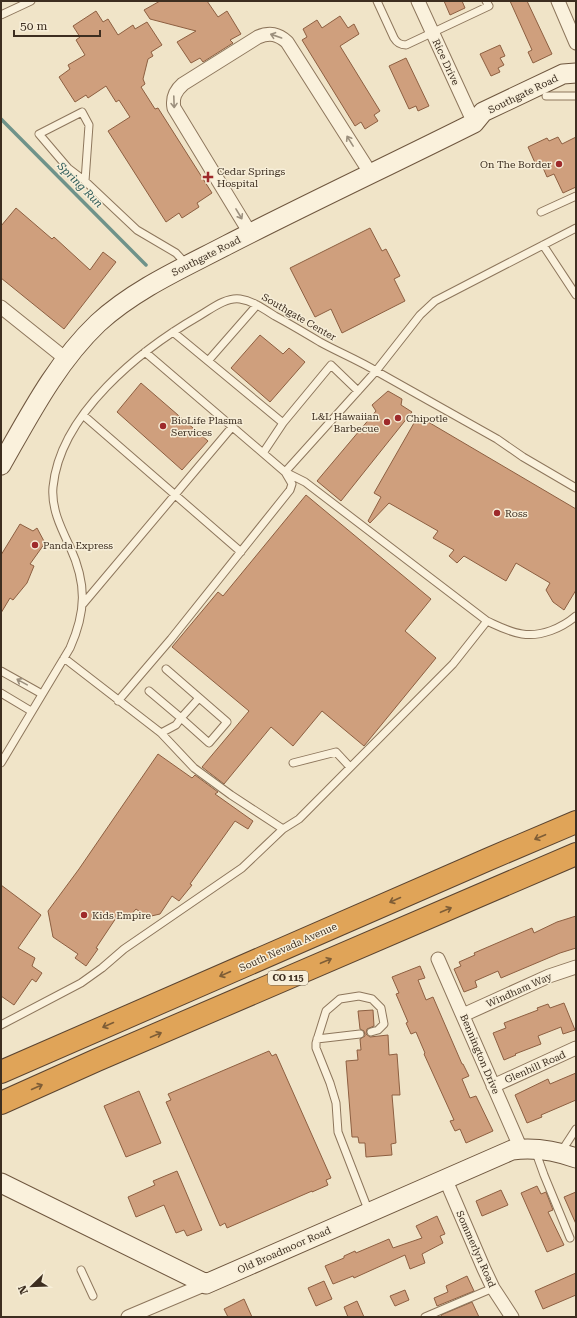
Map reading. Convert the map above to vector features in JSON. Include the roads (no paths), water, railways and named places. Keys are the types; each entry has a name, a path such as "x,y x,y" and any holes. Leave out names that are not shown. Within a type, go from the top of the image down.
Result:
{"highway":[{"name":"South Nevada Avenue","path":"1,1072 467,868 576,822"},
{"name":"CO 115","path":"1,1103 96,1060 576,854"}],"street":[{"name":"Rice Drive","path":"418,1 474,123"},
{"path":"558,1 576,43"},
{"path":"250,233 174,108 173,102 177,89 183,84 258,37 266,34 275,34 287,42 371,174"},
{"name":"Southgate Road","path":"1,465 39,398 66,359 89,332 120,306 149,286 250,233 474,123 483,112 563,74 576,72"},
{"name":"Southgate Road","path":"474,123 488,124 568,86 576,80"},
{"path":"1,307 66,359"},
{"name":"Bennington Drive","path":"438,958 493,1086 528,1148"},
{"name":"Windham Way","path":"463,1015 549,976 576,967"},
{"name":"Glenhill Road","path":"493,1086 576,1048"},
{"name":"Old Broadmoor Road","path":"206,1284 445,1178 512,1150 528,1148 568,1155"},
{"name":"Sommerlyn Road","path":"445,1178 493,1288 512,1317"},
{"path":"1,1183 206,1284"},
{"path":"128,1317 206,1284"}],"lane":[{"path":"1,16 31,1"},
{"path":"377,1 394,38 402,45 406,45 433,33 489,6 486,1"},
{"path":"546,96 576,96"},
{"path":"85,181 89,125 82,112 39,134 68,168 85,181 137,230 176,253 187,266"},
{"path":"541,212 576,196"},
{"path":"284,472 358,391 420,315 435,301 576,228"},
{"path":"543,245 576,295"},
{"name":"Southgate Center","path":"1,763 64,658 77,632 83,604 77,564 62,531 54,503 53,487 60,456 68,439 89,406 145,352 173,332 228,300 239,299 252,302 321,342 376,370 497,439 523,457 576,488"},
{"path":"208,361 257,305"},
{"path":"173,332 283,423"},
{"path":"118,700 171,639 290,490 292,484 284,472 263,453 145,352"},
{"path":"263,453 283,423 331,365 358,391"},
{"path":"83,415 241,552"},
{"path":"83,604 232,427"},
{"path":"284,472 305,482 487,621 506,630 522,634 539,634 569,622 576,616"},
{"path":"1,1025 81,983 102,968 124,949 242,868 283,829 299,819 453,664 487,621"},
{"path":"64,658 161,733 194,768 283,829"},
{"path":"149,691 209,743 227,722 166,669"},
{"path":"1,671 42,694"},
{"path":"1,693 31,711"},
{"path":"161,733 176,725 199,698"},
{"path":"293,763 336,752 350,767"},
{"path":"370,1212 338,1132 336,1103 316,1048 317,1039 326,1012 340,999 359,996 372,999 381,1008 384,1024 378,1030 371,1032"},
{"path":"317,1039 360,1034"},
{"path":"568,1155 576,1129"},
{"path":"528,1148 544,1175 570,1238"},
{"path":"81,1270 93,1296"},
{"path":"425,1317 493,1288"}],"waterway":[{"name":"Spring Run","path":"1,119 146,265"}],"place":[{"name":"On The Border","path":"559,164"},
{"name":"Cedar Springs Hospital","path":"208,177"},
{"name":"Chipotle","path":"398,418"},
{"name":"L&L Hawaiian Barbecue","path":"387,422"},
{"name":"BioLife Plasma Services","path":"163,426"},
{"name":"Ross","path":"497,513"},
{"name":"Panda Express","path":"35,545"},
{"name":"Kids Empire","path":"84,915"}]}
